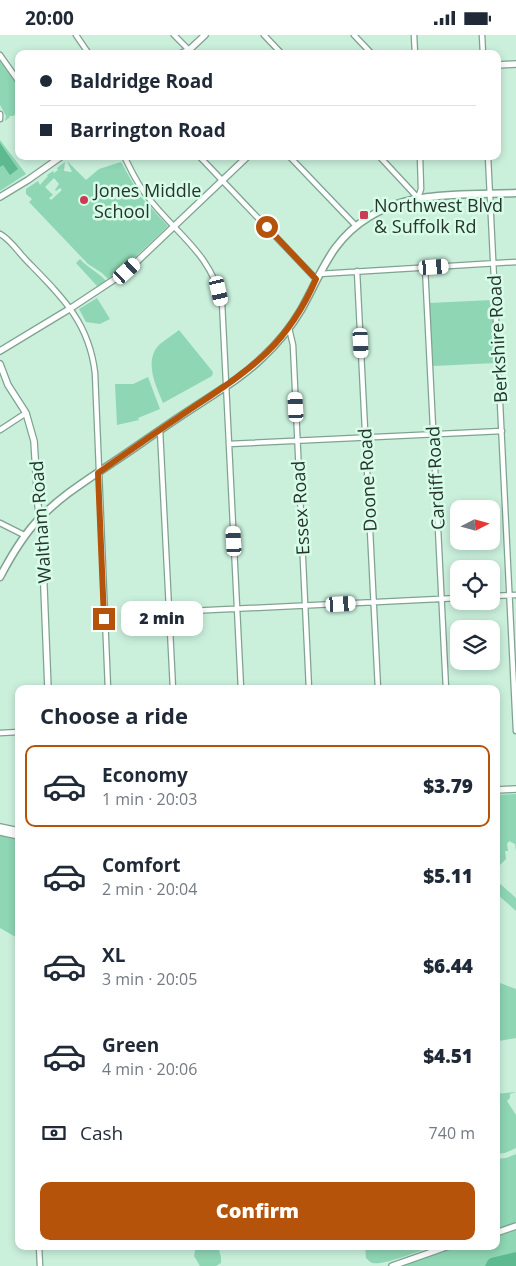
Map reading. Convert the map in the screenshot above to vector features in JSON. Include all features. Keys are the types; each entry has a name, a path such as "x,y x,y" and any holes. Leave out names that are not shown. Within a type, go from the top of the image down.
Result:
{"main road":[{"path":"0,577 24,535 39,518 64,496 264,357 289,328 304,305 332,251 356,226 386,208 418,198 516,193"}],"street":[{"path":"76,35 87,50"},
{"path":"174,35 189,50"},
{"path":"193,50 206,35"},
{"path":"264,35 278,50"},
{"path":"354,35 368,50"},
{"path":"414,35 414,50"},
{"path":"482,35 483,50"},
{"path":"0,55 15,76"},
{"path":"501,65 516,64"},
{"path":"0,114 0,119"},
{"path":"0,197 56,160"},
{"path":"126,160 141,189 198,251 207,264 219,291 223,315 241,685"},
{"path":"203,160 317,277 357,271 516,262"},
{"path":"0,351 127,271 244,160"},
{"path":"293,160 356,226"},
{"path":"383,160 418,198 421,189 420,160"},
{"name":"Berkshire Road","path":"488,160 516,731"},
{"path":"0,234 71,308 93,354 96,383 98,473 108,685"},
{"name":"Cardiff Road","path":"425,267 446,685"},
{"name":"Doone Road","path":"357,271 378,685"},
{"name":"Essex Road","path":"289,328 293,345 309,685"},
{"name":"Waltham Road","path":"0,364 8,385 26,413 34,441 42,538 48,685"},
{"path":"0,430 26,413"},
{"path":"160,430 173,685"},
{"path":"230,444 502,431"},
{"path":"0,523 24,535"},
{"path":"500,596 516,595"},
{"path":"169,612 450,598"},
{"path":"0,733 15,732"},
{"path":"500,790 516,789"},
{"path":"0,827 15,830"},
{"path":"0,832 15,835"},
{"path":"500,1232 516,1226"},
{"path":"39,1250 40,1266"},
{"path":"392,1266 438,1250"}],"shaded area":[{"path":"0,60 15,81 15,114 9,116 5,121 6,116 0,105"},
{"path":"0,140 26,174 0,191"},
{"path":"0,143 18,169 10,175 3,165 0,167"},
{"name":"Jones Middle School","path":"67,161 86,180 99,169 121,162 140,196 168,226 131,261 108,279 88,264 29,202 32,199 26,194 26,189 38,181 40,185 47,175 53,171 54,173 65,162 64,171 72,172","holes":["54,178 59,184 55,190 60,188 62,190 51,200 49,198 53,195 45,187"]},
{"path":"80,259 106,281 97,286 76,263"},
{"path":"97,298 110,319 100,324 86,322 79,309"},
{"path":"492,300 496,363 433,366 429,303"},
{"path":"179,330 213,372 212,376 163,403 152,373 152,358 160,344"},
{"path":"148,377 160,409 138,418 139,420 117,425 115,384 133,384"},
{"path":"516,794 516,851 515,844 509,841 507,844 508,851 505,851 506,859 500,865 500,795"},
{"path":"0,835 15,838 15,937 0,928"},
{"path":"500,884 516,898 516,911 500,897"},
{"path":"500,983 516,989 516,1038 500,1041"},
{"path":"516,1092 510,1094 510,1098 507,1101 516,1115 516,1148 500,1154 500,1094"},
{"path":"516,1154 516,1223 500,1229 500,1159"},
{"path":"516,1229 516,1266 403,1266 445,1250 500,1250 500,1235"},
{"path":"195,1250 219,1250 221,1263 216,1266 200,1266 194,1256"},
{"path":"365,1250 422,1250 378,1263 372,1263 366,1258"},
{"path":"516,1252 516,1266 485,1266 491,1258"}],"place":[{"name":"Jones Middle School","path":"84,200"},
{"name":"Northwest Blvd & Suffolk Rd","path":"364,215"}],"route":[{"path":"104,619 98,473 222,389 264,357 279,341 300,312 316,279 267,227"}]}
